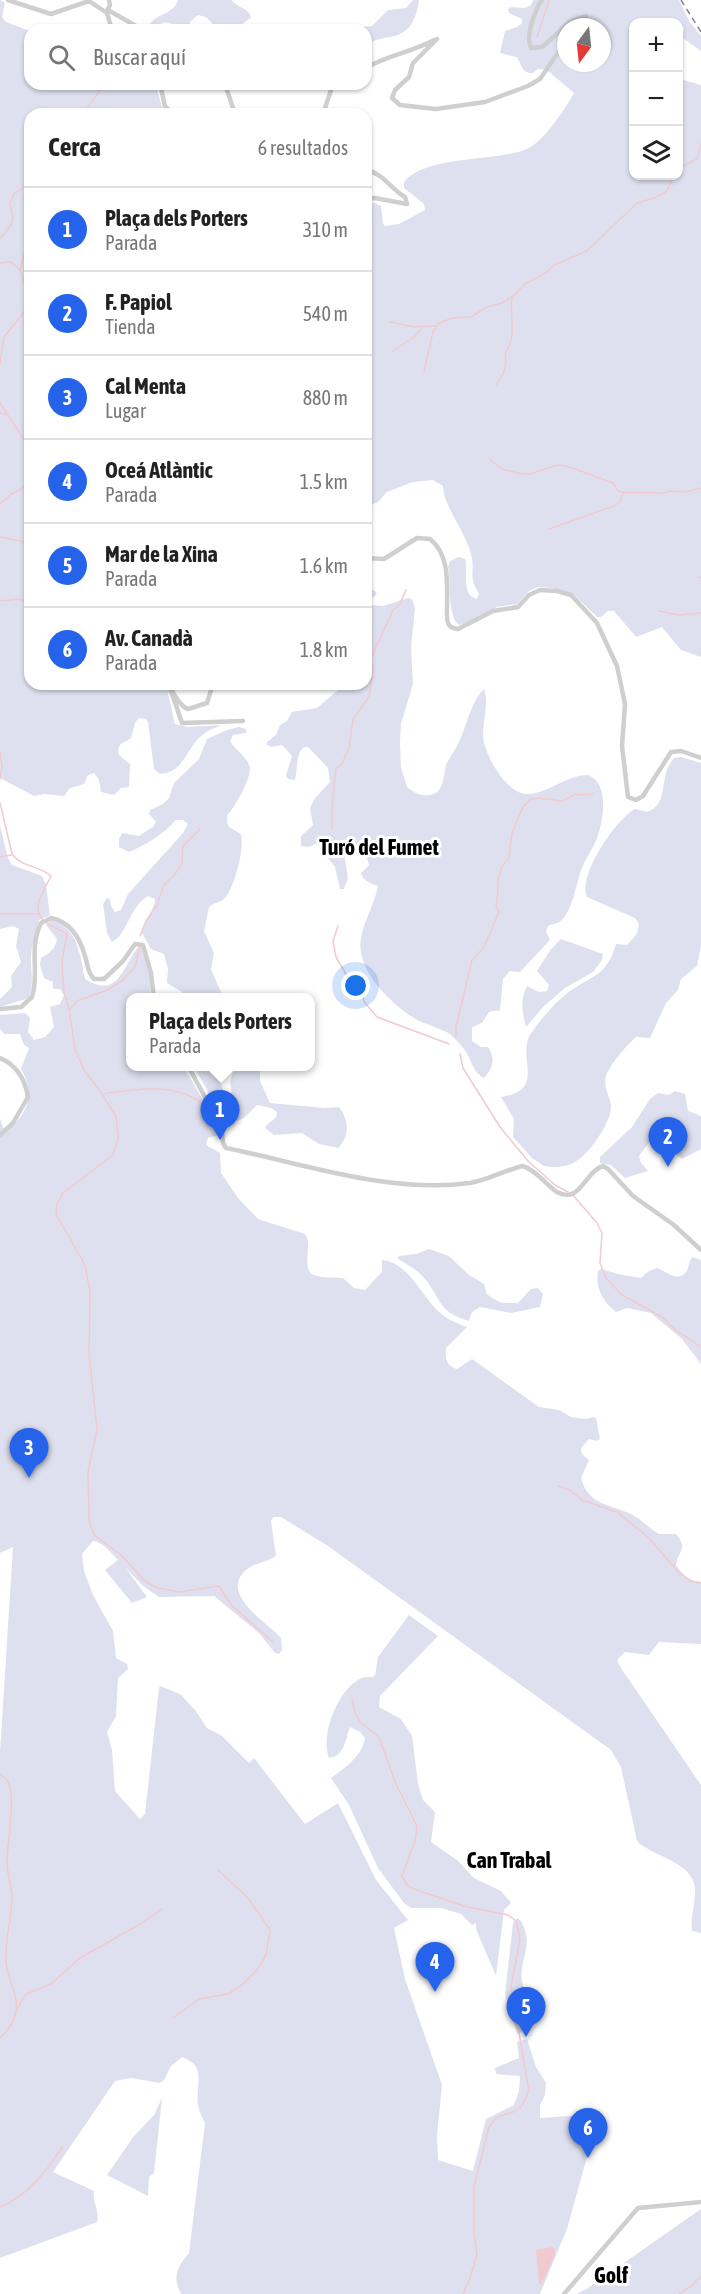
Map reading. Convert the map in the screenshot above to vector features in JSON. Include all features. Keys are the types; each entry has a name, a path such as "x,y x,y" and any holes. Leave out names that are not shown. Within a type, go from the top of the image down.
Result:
{"street":[{"path":"8,0 51,14 89,0 132,24"},
{"path":"109,0 107,11 110,24"},
{"path":"542,0 535,14 528,43 531,48 542,47 557,34"},
{"path":"372,66 437,39 413,63 409,77 395,90 392,98 400,105 436,110 485,102 528,86 540,79 557,54"},
{"path":"161,90 167,108"},
{"path":"227,90 233,108"},
{"path":"324,108 331,90"},
{"path":"372,173 381,177 396,192 405,197 407,204 372,198"},
{"path":"372,558 384,559 417,538 430,539 437,545 444,560 447,576 448,622 453,628 458,629 493,611 518,607 529,595 540,590 571,595 597,623 617,666 625,704 622,746 628,797 636,800 644,796 670,752 681,752 701,758"},
{"path":"170,690 182,723 243,721"},
{"path":"173,690 181,705 188,709 207,703 211,690"},
{"path":"0,1009 21,1007 32,997 35,977 33,956 40,926 49,919 61,921 74,930 88,970 94,979 104,979 123,961 135,944 144,945 153,993"},
{"path":"0,1058 13,1065 18,1071 25,1084 28,1097 13,1123 0,1135"},
{"path":"191,1071 207,1102 219,1116 223,1143 226,1148 355,1176 427,1184 471,1183 523,1166 531,1169 555,1190 571,1195 581,1188 597,1168 605,1167 633,1196 674,1225 701,1250"},
{"path":"564,2294 638,2208 701,2202"}],"shaded area":[{"path":"0,0 5,3 2,17 6,22 24,29 24,90 157,90 163,108 24,108 24,690 172,690 168,693 175,724 188,727 221,725 200,737 174,770 160,774 154,769 148,722 146,719 139,718 135,723 131,738 119,748 119,755 130,764 129,787 121,788 114,795 101,792 99,780 94,773 88,775 84,784 70,788 64,796 44,794 34,796 0,778"},
{"path":"178,0 232,0 248,12 251,18 242,24 213,24 206,17 198,15 190,24 166,22 150,24 176,5"},
{"path":"413,0 419,0 415,16 409,27 402,33 372,42 372,26 388,10 406,8"},
{"path":"533,0 679,0 689,21 701,36 701,51 683,38 683,18 629,18 629,180 683,180 683,80 701,85 701,657 681,650 662,627 636,637 614,611 608,611 601,617 597,617 574,595 553,588 538,587 529,591 517,604 497,607 459,625 455,621 451,607 448,567 450,561 459,557 465,559 469,593 477,599 479,594 473,582 472,560 468,546 447,502 443,486 433,480 413,482 387,492 378,502 372,504 372,203 381,206 385,226 399,224 425,210 424,204 404,188 404,182 414,173 444,163 497,156 527,149 547,132 574,93 547,70 538,69 533,73 526,72 517,57 500,53 505,31 522,23 522,19 509,13 508,9 511,7 525,8 531,5"},
{"path":"372,590 377,594 372,598"},
{"path":"408,598 412,599 415,609 411,647 413,684 401,724 400,742 401,767 407,787 418,794 430,795 437,792 442,783 447,762 457,747 475,701 484,689 486,700 484,742 497,771 511,787 527,794 535,793 572,778 588,775 599,785 603,802 600,828 582,868 574,896 565,916 558,923 548,926 546,932 550,940 520,972 510,971 503,979 500,1010 489,1012 482,1023 472,1027 472,1041 481,1047 488,1047 493,1059 490,1071 484,1078 477,1073 465,1050 451,1035 405,1012 385,994 369,973 363,961 361,938 378,886 368,882 362,876 361,873 369,865 367,858 350,852 344,853 348,878 344,889 340,889 335,867 322,845 318,843 309,847 301,846 301,836 313,825 310,808 315,798 330,782 328,768 308,747 304,747 298,758 295,780 288,779 286,776 292,756 282,745 271,747 267,745 267,742 276,735 280,725 287,721 292,712 317,708 337,691 372,690 372,605 383,606"},
{"path":"239,727 246,729 246,733 233,735 230,741 247,760 250,773 242,793 227,815 229,827 241,835 242,841 235,877 223,900 209,907 204,931 214,953 211,969 221,993 182,993 167,983 168,969 164,954 151,949 142,933 155,899 148,896 142,901 132,913 122,933 112,942 107,933 103,904 107,898 110,899 115,912 121,910 128,894 183,833 188,824 183,820 176,820 154,839 129,852 119,847 122,833 139,836 154,826 156,822 149,814 150,810 163,804 169,798 174,783 199,759 207,739"},
{"path":"681,757 701,763 701,946 697,966 681,979 678,990 666,1003 650,1038 636,1037 607,1073 605,1082 611,1111 593,1145 572,1164 560,1167 544,1166 532,1158 513,1137 514,1119 501,1097 515,1093 524,1087 528,1071 527,1041 544,1016 564,995 604,969 616,944 627,945 637,934 639,924 635,918 587,897 585,888 593,863 609,836 618,824 635,809 647,812 654,808 662,796 669,765 674,758"},
{"path":"0,826 12,865 42,876 46,885 50,915 39,920 31,954 32,983 29,998 0,1007 0,999 12,987 11,976 21,962 16,946 19,929 13,926 0,929"},
{"path":"51,920 67,929 72,935 79,952 85,979 96,985 112,984 123,972 139,946 145,948 151,993 126,993 126,1071 186,1071 219,1128 218,1135 208,1138 206,1145 220,1153 221,1173 238,1198 258,1219 305,1234 308,1244 307,1264 311,1274 343,1278 354,1288 365,1290 382,1272 382,1260 391,1262 407,1273 441,1314 467,1327 446,1348 446,1358 450,1366 457,1369 472,1359 539,1407 559,1410 571,1417 596,1418 600,1439 597,1441 589,1439 581,1448 582,1454 589,1460 581,1478 585,1488 596,1500 636,1517 659,1534 676,1534 682,1543 682,1550 676,1565 686,1576 701,1582 701,1644 659,1642 649,1655 625,1652 617,1660 701,1785 701,1933 692,1931 695,1893 693,1879 680,1866 637,1841 621,1767 611,1750 328,1546 281,1517 273,1517 271,1521 276,1556 246,1570 239,1579 238,1589 248,1608 281,1638 282,1650 279,1654 275,1653 259,1633 214,1596 159,1597 143,1586 125,1567 147,1597 132,1603 105,1570 118,1560 110,1551 100,1543 93,1541 82,1554 84,1571 93,1595 113,1631 116,1658 127,1664 128,1669 118,1678 116,1716 107,1732 112,1750 115,1791 140,1819 145,1814 159,1688 160,1686 180,1694 207,1728 222,1736 249,1763 254,1758 305,1824 338,1803 376,1880 408,1920 394,1928 405,1979 442,2085 437,2135 438,2160 473,2171 486,2119 514,2105 519,2091 520,2076 496,2074 495,2068 519,2058 517,2042 527,2039 536,2067 546,2083 545,2095 540,2105 540,2118 599,2114 567,2229 540,2294 181,2294 176,2277 181,2263 189,2253 205,2123 198,2105 198,2071 195,2065 182,2057 171,2066 160,2083 131,2078 115,2081 53,2172 94,2191 97,2222 0,2258 0,1752 13,1547 0,1553 0,1118 3,1128 7,1131 20,1117 28,1103 28,1087 21,1069 29,1048 24,1045 20,1034 4,1034 0,1029 0,1015 25,1013 30,1018 28,1032 34,1040 45,1037 54,1027 50,1007 60,1004 64,995 60,989 53,989 53,982 44,978 40,965 41,958 53,949 57,939 46,925"},
{"path":"561,939 603,954 602,960 593,972 565,988 543,1007 526,1027 523,1017 523,996 527,986 539,992 547,991 549,985 537,971 551,949"},
{"path":"220,1071 230,1111 229,1121 226,1123 197,1072"},
{"path":"260,1071 260,1081 270,1103 324,1108 339,1107 345,1117 347,1128 342,1143 338,1148 319,1144 302,1133 274,1135 265,1128 277,1112 257,1105 244,1118 237,1121 230,1083 233,1072"},
{"path":"675,1091 685,1094 688,1111 701,1116 701,1149 682,1159 660,1142 650,1141 639,1156 641,1163 648,1171 625,1178 611,1165 600,1163 600,1157 632,1127 650,1099 658,1093 669,1095"},
{"path":"429,1249 449,1256 469,1275 484,1284 487,1294 502,1303 518,1303 531,1289 538,1288 543,1294 540,1307 511,1313 480,1307 472,1312 469,1321 451,1314 422,1276 397,1258"},
{"path":"692,1257 701,1260 701,1364 682,1339 651,1313 627,1308 616,1312 604,1299 597,1277 601,1269 641,1278 657,1268 679,1276 686,1272"},
{"path":"409,1615 438,1636 380,1696 379,1707 401,1719 412,1736 418,1784 423,1800 435,1812 431,1842 457,1860 474,1878 501,1891 511,1903 504,1910 496,1976 476,1929 476,1923 472,1925 461,1914 441,1908 411,1908 404,1903 378,1868 349,1805 331,1778 357,1756 365,1738 360,1732 350,1727 341,1751 329,1758 327,1737 333,1713 345,1691 353,1683 364,1677 375,1676 378,1657"},
{"path":"517,1918 521,1921 527,1938 522,1981 530,2009 521,2018 522,2032 517,2034 505,1994 513,1923"},
{"path":"162,2098 154,2173 149,2177 148,2196 107,2175 134,2136 154,2115"},
{"path":"701,2209 701,2294 577,2294 588,2288"},
{"path":"552,2247 555,2249 555,2255 541,2285 536,2250"}],"waterway":[{"path":"537,37 549,0"},
{"path":"87,108 100,90"},
{"path":"683,166 697,159 701,143"},
{"path":"424,371 433,332 439,323 453,318 471,317 487,307 502,303 554,265 587,251 637,203 667,191 671,180"},
{"path":"0,239 11,225 13,218 10,203 14,194 24,187"},
{"path":"20,270 24,254"},
{"path":"0,263 11,262 20,270 24,282"},
{"path":"496,385 503,374 505,353 511,340 512,298"},
{"path":"0,363 4,337 24,312"},
{"path":"390,322 415,327 435,326"},
{"path":"392,352 421,329"},
{"path":"0,403 24,440"},
{"path":"0,413 8,415"},
{"path":"490,460 502,469 522,474 530,474 557,465 570,467 613,483 618,491 623,492 685,492 701,488"},
{"path":"0,504 24,487"},
{"path":"549,529 614,506 620,502 623,493"},
{"path":"0,537 24,542"},
{"path":"372,656 393,610 400,604 406,590"},
{"path":"0,601 24,600"},
{"path":"659,611 679,615 701,613"},
{"path":"372,664 372,677"},
{"path":"332,829 336,768 342,764 349,748 353,720 369,696 370,690"},
{"path":"0,752 2,766 0,779"},
{"path":"456,1037 456,1027 472,960 484,947 499,912 496,906 499,874 509,858 512,833 523,807 530,800 538,798 562,801 574,795 593,794"},
{"path":"0,803 12,854 21,862 51,876 38,903 38,909 43,920 67,934 62,961 64,993 69,1009 75,1049 84,1070 116,1116 118,1138 113,1155 63,1193 57,1204 56,1214 85,1265 90,1291 89,1354 97,1429 88,1472 89,1520 94,1535 121,1555 145,1581 157,1588 180,1592 219,1586 232,1606 273,1642"},
{"path":"140,936 146,921 157,905 164,885 182,863 183,846 200,829"},
{"path":"0,857 11,855"},
{"path":"0,914 38,914"},
{"path":"338,926 333,941 336,957 361,992 365,1003 377,1017 449,1044"},
{"path":"70,1009 77,1001 107,990 123,980 135,967 140,947"},
{"path":"460,1054 463,1068 500,1127 528,1161 555,1185 568,1192"},
{"path":"102,1094 150,1089 175,1091 197,1100 209,1114"},
{"path":"572,1194 597,1223 602,1233 600,1263 606,1278 622,1295 662,1317 677,1331 701,1347"},
{"path":"558,1486 570,1490 582,1500 617,1512 649,1538 680,1574 690,1581 701,1583"},
{"path":"352,1699 360,1722 379,1737 395,1782 417,1826 415,1841 402,1876 408,1886 464,1906 508,1915 516,1921 520,1939 511,1987 529,2091 521,2107 497,2117 489,2127 474,2187 474,2231 477,2255 463,2294"},
{"path":"0,1774 7,1780 11,1797 7,1862 12,1898 6,1962 16,2005 12,2023 0,2038"},
{"path":"173,2018 199,1999 228,1994 242,1985 257,1970 266,1955 270,1930 248,1898 218,1870"},
{"path":"17,2009 26,1994 51,1984 80,1958 162,1909"},
{"path":"0,2207 19,2197 36,2182 62,2147"},
{"path":"679,2294 701,2276"}],"railway":[{"path":"681,0 701,32"}],"place":[{"name":"Plaça dels Porters","path":"220,1140"},
{"name":"F. Papiol","path":"668,1167"},
{"name":"Cal Menta","path":"29,1478"},
{"name":"Oceá Atlàntic","path":"435,1992"},
{"name":"Mar de la Xina","path":"526,2037"},
{"name":"Av. Canadà","path":"588,2158"}],"district":[{"name":"Turó del Fumet","path":"379,847"},
{"name":"Can Trabal","path":"509,1860"},
{"name":"Golf","path":"611,2275"}]}
